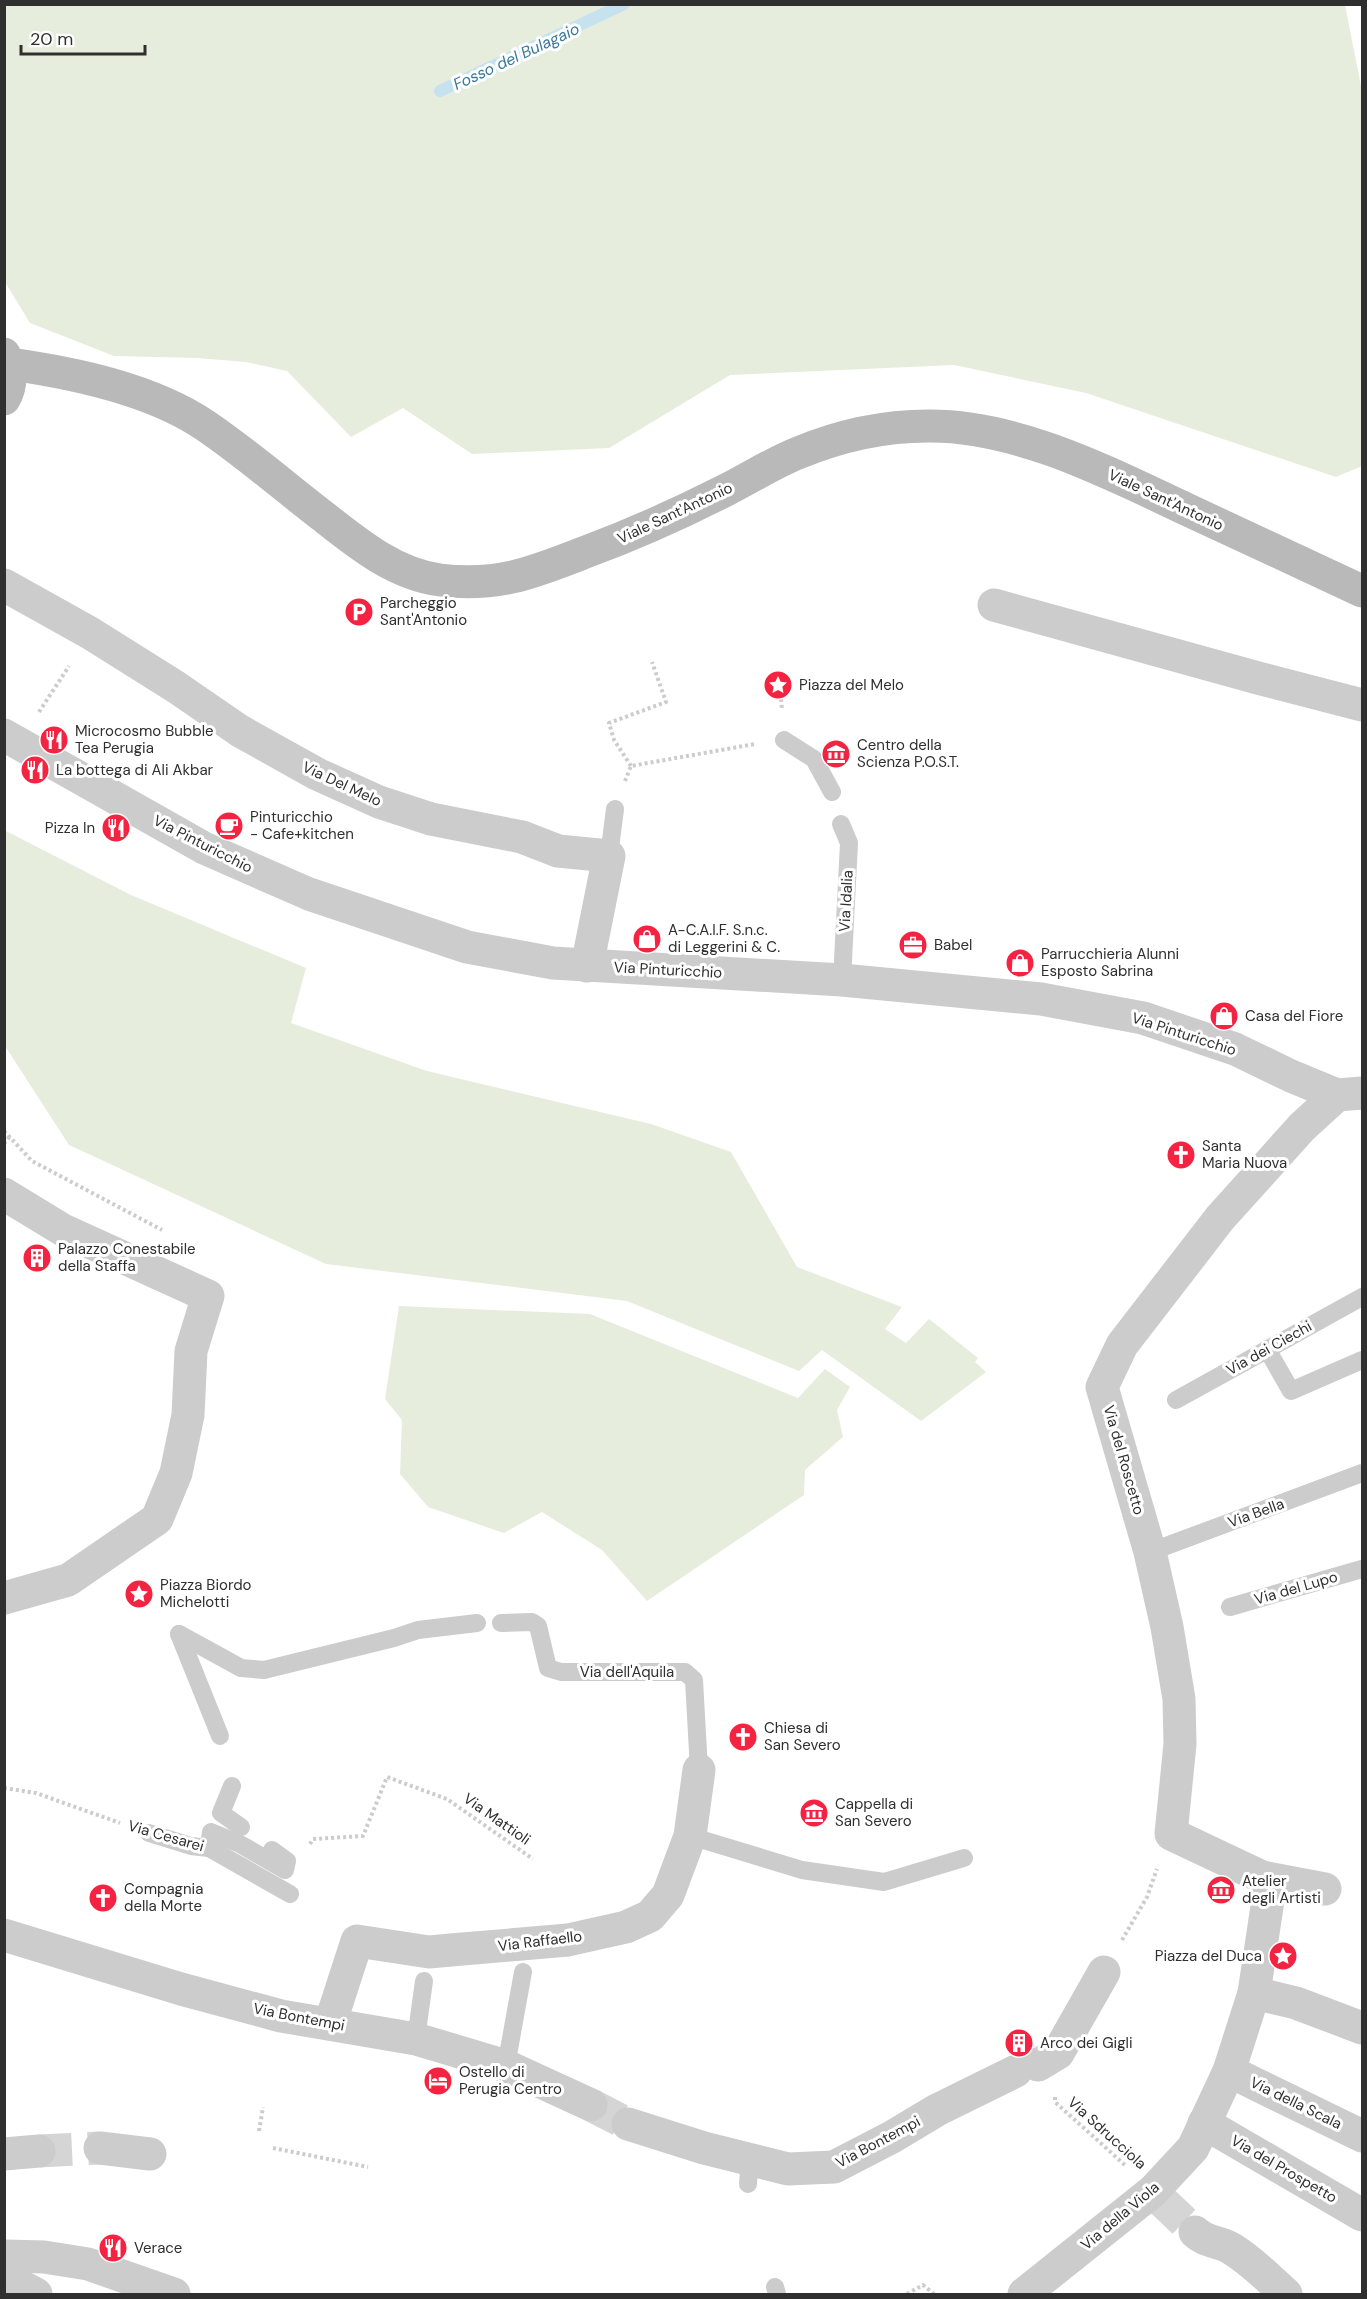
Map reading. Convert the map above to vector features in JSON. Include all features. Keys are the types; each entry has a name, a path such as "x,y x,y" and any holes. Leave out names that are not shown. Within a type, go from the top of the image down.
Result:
{"main road":[{"path":"4,399 9,391 7,359"},
{"name":"Viale Sant'Antonio","path":"7,359 119,387 159,402 204,424 357,543 389,563 435,579 476,583 525,576 642,531 729,489 796,453 843,437 886,429 932,426 994,433 1052,451 1121,479 1362,591"}],"street":[{"name":"Via Del Melo","path":"4,585 90,633 176,687 240,731 317,774 379,802 431,819 522,837 558,851 609,856"},
{"path":"994,605 1362,705"},
{"name":"Via Pinturicchio","path":"12,739 204,848 309,894 467,947 553,963 842,980 1041,999 1143,1018 1235,1049 1291,1076 1350,1094"},
{"path":"587,966 609,856"},
{"name":"Via del Roscetto","path":"1171,1834 1180,1744 1175,1624 1150,1552 1123,1429 1102,1387 1122,1345 1220,1218 1302,1127 1350,1094"},
{"path":"4,1194 63,1230 208,1296 191,1352 188,1415 176,1473 157,1519 68,1580 4,1598"},
{"name":"Via Raffaello","path":"330,2024 357,1941 429,1952 568,1940 626,1927 650,1916 668,1895 690,1836 699,1770"},
{"path":"1171,1834 1271,1880 1325,1889"},
{"path":"1271,1880 1254,1993 1296,2002 1362,2028"},
{"name":"Via Bontempi","path":"4,1935 181,1989 281,2016 416,2039 506,2066 591,2105"},
{"path":"1037,2063 1104,1972"},
{"name":"Via della Viola","path":"1024,2295 1157,2195 1193,2148 1228,2071 1254,1993"},
{"name":"Via Bontempi","path":"628,2124 704,2148 749,2172 834,2167 892,2138 937,2110 1037,2063"},
{"name":"Via della Scala","path":"1228,2071 1362,2136"},
{"name":"Via del Prospetto","path":"1204,2123 1362,2215"},
{"path":"100,2148 150,2154"},
{"path":"4,2154 39,2151"},
{"path":"1195,2232 1203,2240 1226,2245 1239,2253 1286,2295"},
{"path":"4,2256 44,2257 88,2264 174,2295"},
{"path":"4,2277 36,2295"}],"lane":[{"path":"784,740 814,759 832,792"},
{"path":"609,856 615,809"},
{"name":"Via Idalia","path":"841,824 849,843 842,980"},
{"name":"Via dei Ciechi","path":"1176,1400 1362,1296"},
{"path":"1267,1349 1290,1391 1362,1360"},
{"name":"Via Bella","path":"1150,1552 1362,1473"},
{"name":"Via del Lupo","path":"1230,1608 1362,1569"},
{"name":"Via dell'Aquila","path":"501,1623 532,1622 538,1626 548,1668 554,1670 686,1671 693,1680 699,1770"},
{"path":"220,1736 179,1634 241,1668 264,1670 394,1638 418,1629 477,1623"},
{"path":"232,1786 221,1813 241,1827"},
{"path":"209,1848 211,1832 240,1844 285,1870 280,1855"},
{"name":"Via Cesarei","path":"149,1833 191,1846 209,1848 290,1894"},
{"path":"690,1836 802,1870 884,1882 964,1858"},
{"path":"506,2066 523,1972"},
{"path":"416,2039 424,1981"}],"path":[{"path":"12,739 90,633"},
{"path":"631,766 614,740 609,723 666,702 652,662"},
{"path":"631,766 784,740 779,675"},
{"path":"615,809 631,766"},
{"path":"4,1131 10,1136 4,1144"},
{"name":"Via Mattioli","path":"280,1855 297,1866 313,1839 363,1836 387,1777 447,1799 533,1859"},
{"name":"Via Cesarei","path":"4,1788 36,1793 149,1833"},
{"path":"1104,1972 1147,1897 1171,1834"},
{"name":"Via Sdrucciola","path":"1037,2063 1054,2102 1157,2195"},
{"path":"259,2131 263,2107"},
{"path":"273,2148 368,2167"},
{"path":"908,2295 923,2285 934,2295"}],"green space":[{"path":"5,4 1345,5 1362,91 1362,466 1336,477 1086,393 954,365 730,375 609,448 472,454 403,408 351,437 287,371 246,362 114,356 30,323 5,282"},
{"path":"4,830 131,895 306,968 291,1023 427,1071 651,1124 731,1152 797,1267 902,1307 885,1329 906,1343 929,1319 978,1358 975,1362 986,1372 921,1421 822,1350 799,1371 627,1301 326,1264 69,1145 5,1046"},
{"path":"399,1306 590,1314 798,1398 825,1369 850,1387 837,1410 843,1437 805,1470 804,1495 647,1601 602,1550 542,1512 504,1533 428,1507 400,1474 402,1420 385,1399"}],"waterway":[{"name":"Fosso del Bulagaio","path":"440,91 624,4"}],"tunnel":[{"path":"591,2105 628,2124"},
{"path":"39,2151 100,2148"},
{"path":"1160,2199 1195,2232"}],"place":[{"name":"Parcheggio Sant'Antonio","path":"359,612"},
{"name":"Piazza del Melo","path":"778,685"},
{"name":"Microcosmo Bubble Tea Perugia","path":"54,740"},
{"name":"Centro della Scienza P.O.S.T.","path":"836,754"},
{"name":"La bottega di Ali Akbar","path":"35,770"},
{"name":"Pinturicchio - Cafe+kitchen","path":"229,826"},
{"name":"Pizza In","path":"116,828"},
{"name":"A-C.A.I.F. S.n.c. di Leggerini & C.","path":"647,939"},
{"name":"Babel","path":"913,945"},
{"name":"Parrucchieria Alunni Esposto Sabrina","path":"1020,963"},
{"name":"Casa del Fiore","path":"1224,1016"},
{"name":"Santa Maria Nuova","path":"1181,1155"},
{"name":"Palazzo Conestabile della Staffa","path":"37,1258"},
{"name":"Piazza Biordo Michelotti","path":"139,1594"},
{"name":"Chiesa di San Severo","path":"743,1737"},
{"name":"Cappella di San Severo","path":"814,1813"},
{"name":"Atelier degli Artisti","path":"1221,1890"},
{"name":"Compagnia della Morte","path":"103,1898"},
{"name":"Piazza del Duca","path":"1283,1956"},
{"name":"Arco dei Gigli","path":"1019,2043"},
{"name":"Ostello di Perugia Centro","path":"438,2081"},
{"name":"Verace","path":"113,2248"}]}
